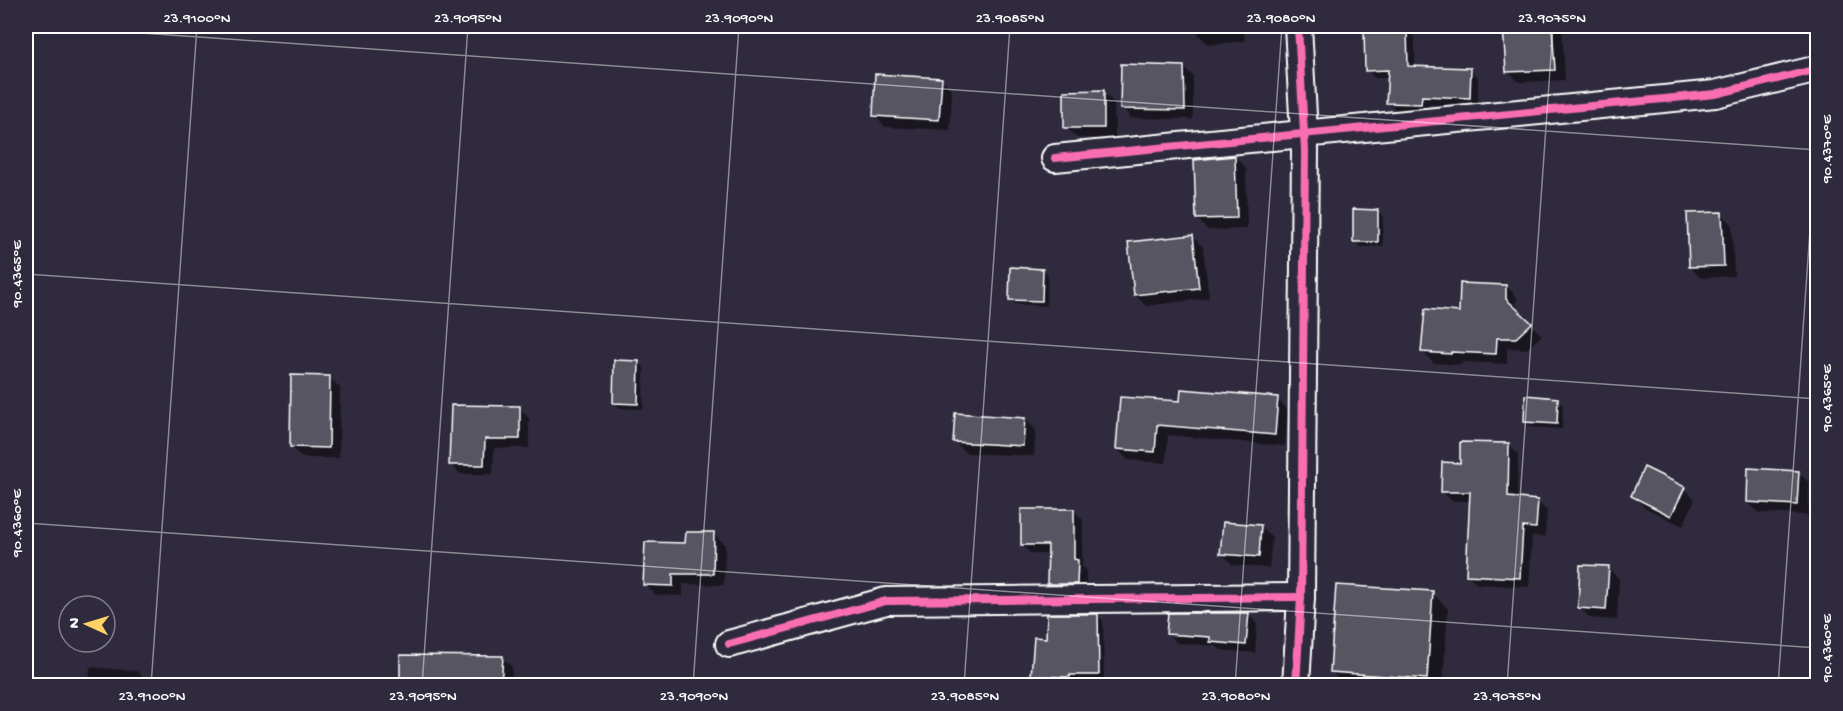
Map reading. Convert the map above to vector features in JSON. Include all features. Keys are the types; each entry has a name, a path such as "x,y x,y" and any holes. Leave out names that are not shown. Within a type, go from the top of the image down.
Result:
{"street":[{"path":"1296,686 1301,597 1304,134 1298,26"},
{"path":"1055,158 1715,94 1818,69"},
{"path":"729,644 886,601 1301,597"}],"building":[{"path":"1503,26 1552,26 1555,70 1506,72"},
{"path":"1407,29 1408,66 1471,68 1470,98 1422,96 1421,104 1386,103 1388,70 1365,71 1364,30"},
{"path":"1121,64 1184,66 1185,110 1120,109"},
{"path":"875,74 942,78 939,120 873,116"},
{"path":"1104,90 1104,128 1064,128 1064,91"},
{"path":"1235,156 1237,218 1196,219 1194,160"},
{"path":"1353,209 1378,210 1378,242 1353,242"},
{"path":"1722,212 1724,266 1689,267 1687,213"},
{"path":"1193,235 1199,288 1134,295 1128,242"},
{"path":"1010,267 1043,269 1042,301 1009,300"},
{"path":"1460,283 1506,285 1506,299 1532,323 1516,338 1497,338 1496,354 1421,352 1425,309 1459,312"},
{"path":"614,360 639,361 638,404 613,403"},
{"path":"291,375 330,376 329,448 290,447"},
{"path":"1181,389 1278,397 1275,435 1157,425 1155,452 1116,449 1120,397 1180,401"},
{"path":"1525,395 1558,398 1557,424 1524,422"},
{"path":"451,405 520,406 520,439 485,439 484,465 449,465"},
{"path":"955,413 1025,418 1023,446 953,442"},
{"path":"1460,442 1509,443 1508,497 1538,500 1536,528 1523,527 1520,578 1466,575 1470,492 1441,492 1442,462 1460,463"},
{"path":"1644,467 1685,487 1671,516 1631,496"},
{"path":"1748,468 1799,471 1797,505 1747,502"},
{"path":"1021,509 1074,509 1074,559 1078,560 1077,584 1047,584 1048,545 1021,545"},
{"path":"1223,522 1261,525 1259,557 1220,554"},
{"path":"686,532 714,532 713,574 673,574 673,586 643,585 645,542 685,543"},
{"path":"1580,565 1609,566 1606,610 1578,608"},
{"path":"1336,585 1433,591 1427,679 1330,672"},
{"path":"1168,613 1249,613 1246,645 1210,642 1210,637 1166,634"},
{"path":"1047,614 1098,614 1099,675 1031,676 1034,637 1046,638"},
{"path":"400,655 503,656 501,686 400,686"}],"cycle path":[{"path":"1296,686 1301,597 1305,151 1298,26"},
{"path":"1055,158 1715,94 1818,69"},
{"path":"729,644 886,601 1301,597"}]}
